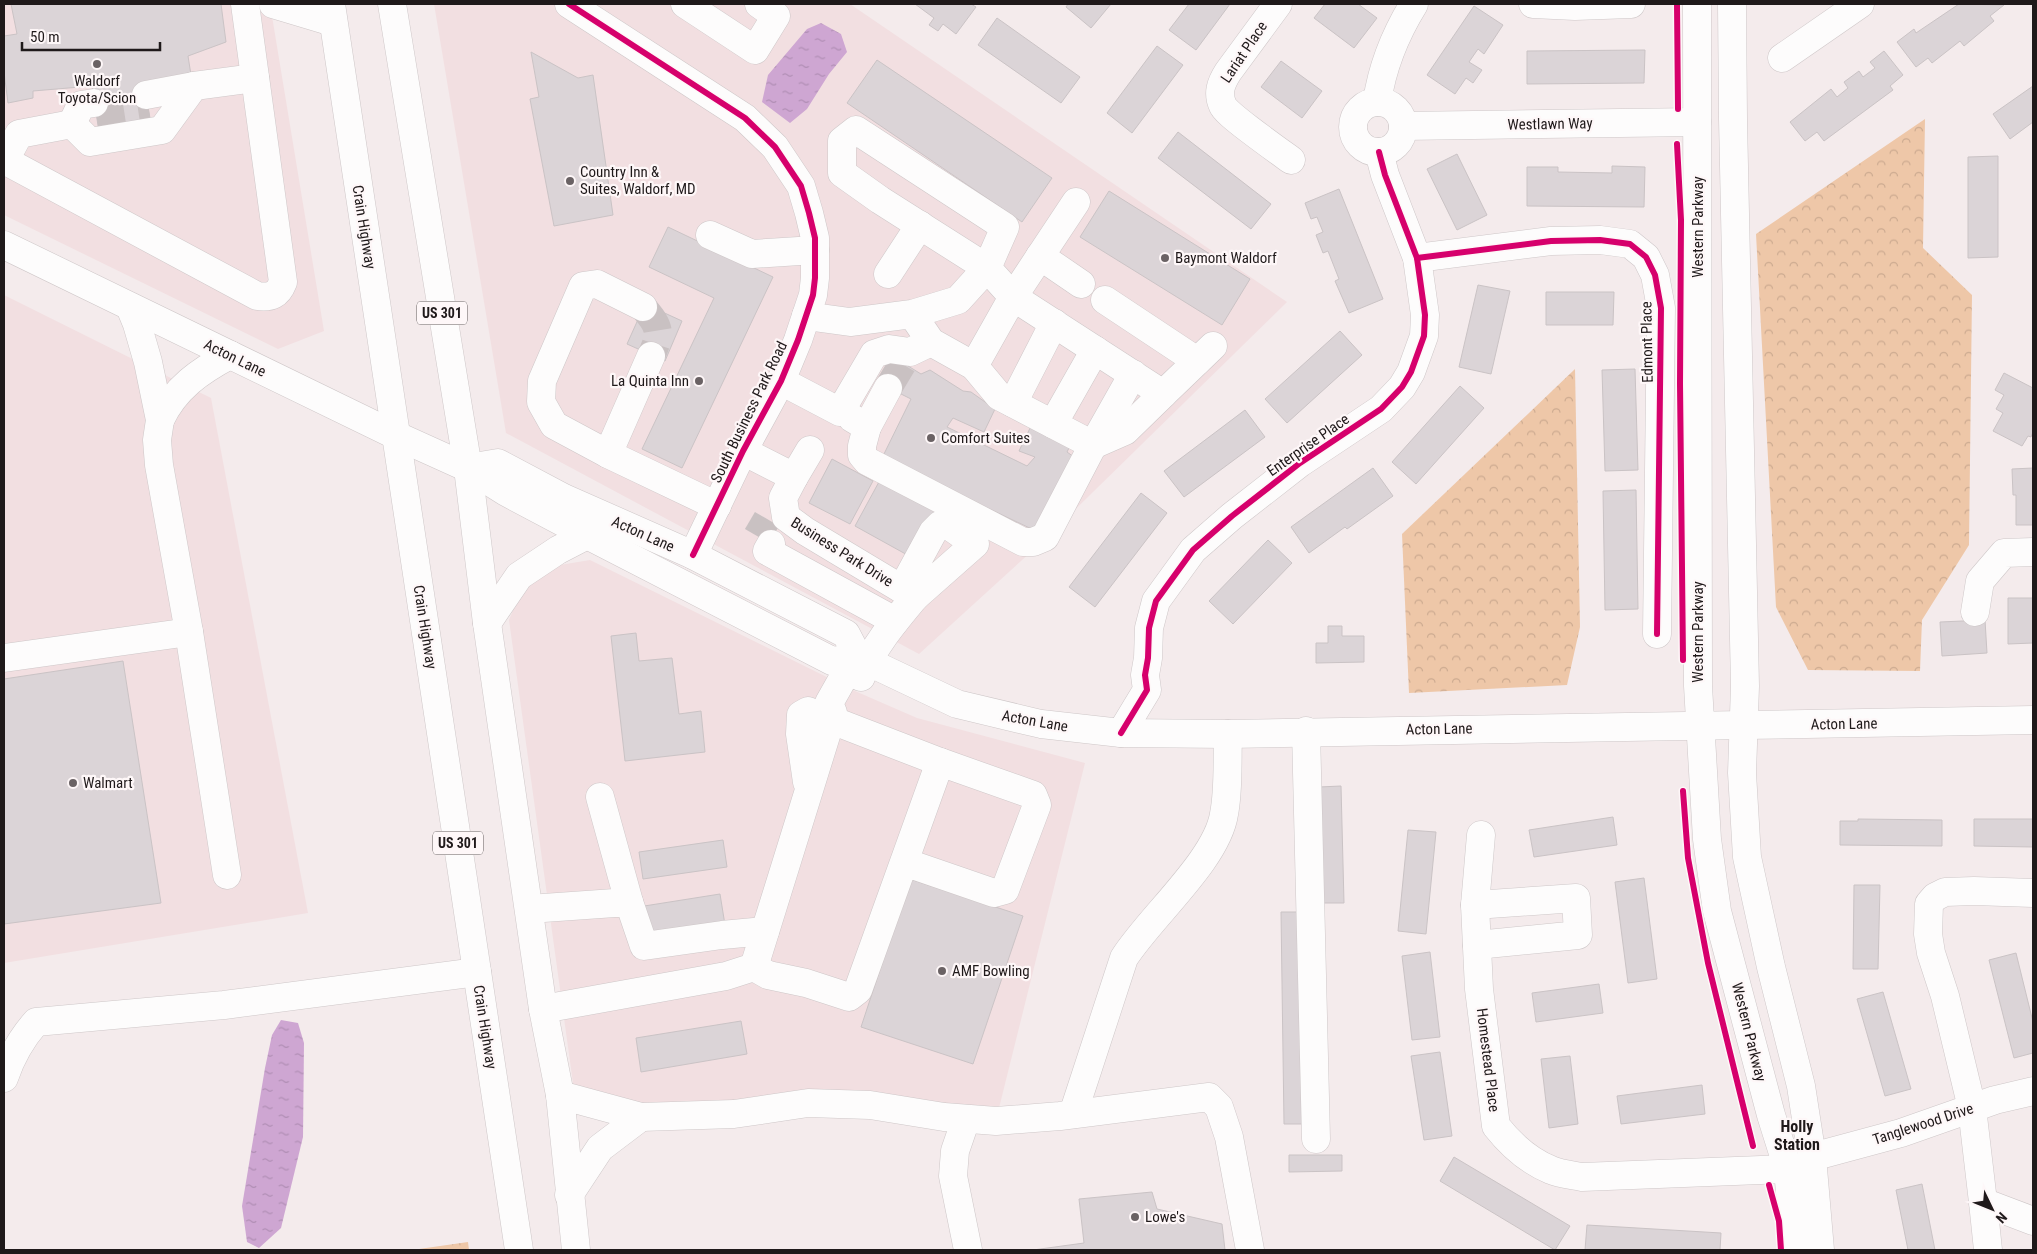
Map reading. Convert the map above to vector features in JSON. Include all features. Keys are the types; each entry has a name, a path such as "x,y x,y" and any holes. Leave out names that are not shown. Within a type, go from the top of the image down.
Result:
{"main road":[{"path":"273,4 332,13"},
{"name":"US 301","path":"392,4 468,468 487,623 543,1009 560,1095 576,1250"},
{"path":"408,107 403,46 405,16 410,4"},
{"name":"South Business Park Road","path":"569,4 597,11 745,118 775,148 801,186 810,213 815,238 815,278 813,295 798,340 781,382 743,451 692,555"},
{"path":"685,4 755,50 776,16 759,4"},
{"name":"Lariat Place","path":"1278,4 1228,72 1222,82 1219,93 1223,108 1291,160"},
{"path":"1377,102 1390,54 1414,4"},
{"path":"1533,4 1566,6 1631,4"},
{"name":"Western Parkway","path":"1697,4 1699,726 1707,839 1717,911 1771,1115 1788,1169 1795,1250"},
{"path":"1732,4 1745,686 1742,773 1747,857 1771,967 1801,1086 1812,1157 1820,1250"},
{"path":"1782,58 1860,4"},
{"path":"187,96 162,130 90,142 88,115 18,134 4,160 257,296 268,298 279,292 283,282 255,78 253,5"},
{"name":"Crain Highway","path":"332,13 519,1248"},
{"path":"148,103 187,96 255,78"},
{"path":"1377,102 1385,103 1398,112 1403,126 1399,141 1394,147 1379,152 1364,148 1354,136 1353,128 1354,120 1363,107 1377,102"},
{"name":"Westlawn Way","path":"1403,126 1697,122"},
{"path":"806,316 850,322 912,314 958,300 987,268 1005,226 856,130 842,141 842,173 987,268 1013,297 1163,394"},
{"name":"Enterprise Place","path":"1121,733 1147,690 1145,674 1148,658 1149,628 1156,601 1193,550 1232,516 1300,463 1381,410 1402,387 1411,372 1424,336 1425,315 1417,258 1385,175 1379,152"},
{"path":"974,366 1013,297 1076,202"},
{"path":"888,274 920,225"},
{"path":"710,236 752,254 815,250"},
{"name":"Edmont Place","path":"1417,258 1551,241 1600,240 1630,244 1646,257 1655,275 1661,308 1657,634"},
{"name":"Acton Lane","path":"4,245 396,436 468,468 506,492 587,535 832,660 863,659 958,704 1041,724 1121,733 1228,734 1306,731 2033,720"},
{"path":"1040,256 1081,284"},
{"path":"643,307 597,284 583,286 542,381 541,402 554,425 608,454 717,506"},
{"path":"1093,445 1125,431 1205,353 1105,300"},
{"path":"130,306 148,362 160,420 157,440 159,465 189,632 227,875"},
{"path":"912,314 915,353"},
{"path":"1013,403 1054,323"},
{"path":"840,412 874,354 889,349 974,366 999,396 1093,445"},
{"path":"1053,424 1095,350"},
{"path":"160,420 174,396 184,385 209,366 230,355"},
{"path":"608,454 650,356"},
{"path":"888,388 867,427 862,446 862,455 867,461 1024,542 1033,542 1045,537 1133,374"},
{"path":"781,382 867,427"},
{"path":"810,450 780,526 895,621"},
{"name":"Business Park Drive","path":"743,451 780,526 909,593 895,621 863,659 842,680 829,702 832,716"},
{"name":"Acton Lane","path":"468,468 498,463 564,498 692,555 846,634 863,659"},
{"path":"487,623 519,576 558,550 587,535"},
{"path":"1975,612 1980,581 1996,560 2004,553 2033,552"},
{"path":"4,658 189,632"},
{"path":"754,967 832,716 940,762 1033,795 1037,805 1005,890 994,893 904,862"},
{"path":"1306,731 1316,1139"},
{"path":"1074,1114 1124,958 1137,938 1193,874 1214,841 1224,816 1228,734"},
{"path":"543,1009 726,976 754,967 768,975 806,983 849,997 858,990 940,762"},
{"path":"600,797 629,902 644,946 722,935 765,932"},
{"name":"Homestead Place","path":"1481,835 1475,905 1479,989 1496,1126 1519,1151 1551,1171 1582,1177 1788,1169"},
{"path":"1988,1250 1972,1108 1945,996 1931,952 1928,934 1929,904 1935,897 1945,892 2033,892"},
{"path":"1475,905 1576,898 1578,935 1477,945"},
{"path":"529,909 629,902"},
{"path":"4,1078 8,1064 25,1035 36,1022 224,1005 477,972"},
{"name":"Tanglewood Drive","path":"1812,1157 1901,1134 1972,1108 2033,1091"},
{"path":"560,1095 641,1117 734,1114 808,1103 870,1105 944,1117 996,1121 1074,1114 1209,1097 1219,1108 1229,1137 1250,1250"},
{"path":"569,1195 600,1148 641,1117"},
{"path":"966,1119 955,1150 954,1176 968,1250"},
{"path":"1983,1202 2033,1221"}],"shaded area":[{"path":"4,4 270,4 324,331 278,349 4,215"},
{"path":"434,4 850,4 1287,302 1043,541 919,654 506,433"},
{"path":"4,295 211,398 308,913 4,963"},
{"path":"590,560 855,691 917,718 1085,763 999,1108 577,1112 509,620 523,586 554,566"}],"green space":[{"path":"1925,119 1923,248 1972,295 1969,545 1922,620 1920,671 1808,670 1776,607 1756,234"},
{"path":"1575,369 1580,627 1567,685 1409,693 1402,534"},
{"path":"468,1242 469,1250 412,1250"}],"water":[{"path":"821,23 841,34 847,52 829,74 807,109 790,123 762,102 768,75 807,29"},
{"path":"281,1020 298,1023 304,1043 303,1137 281,1228 259,1248 247,1242 242,1206 265,1068 272,1035"}],"building":[{"name":"Waldorf Toyota/Scion","path":"11,4 221,4 226,42 188,56 191,75 144,83 151,124 99,132 92,86 33,91 33,98 8,103 4,72 4,36 17,34"},
{"path":"915,4 971,4 976,7 956,34 943,24 938,31 929,25 934,18"},
{"path":"1068,4 1111,4 1091,28 1066,7"},
{"path":"1189,4 1230,4 1196,50 1169,30"},
{"path":"1325,4 1358,4 1377,18 1354,48 1314,18"},
{"path":"1959,4 2004,5 1990,16 1994,21 1964,46 1960,41 1932,63 1928,58 1916,67 1897,42 1914,29 1916,33"},
{"path":"1474,6 1503,25 1484,54 1478,49 1469,62 1482,70 1473,83 1466,78 1455,94 1427,75"},
{"path":"997,18 1080,77 1061,103 978,45"},
{"path":"1157,46 1183,65 1132,133 1107,113"},
{"path":"1645,50 1644,83 1527,84 1527,51"},
{"path":"1884,51 1903,75 1890,86 1893,90 1824,141 1817,132 1805,141 1790,122 1831,89 1837,97 1848,88 1844,82 1859,71 1863,77 1875,68 1870,62"},
{"path":"531,52 578,78 593,75 613,215 554,226 530,99 539,97"},
{"path":"877,60 1052,178 1022,222 847,103"},
{"path":"1281,61 1322,91 1302,118 1261,87"},
{"path":"2033,86 2033,122 2010,139 1993,114"},
{"path":"1178,132 1271,204 1251,229 1158,158"},
{"path":"1457,154 1487,215 1457,230 1427,169"},
{"path":"1998,156 1998,257 1968,258 1968,157"},
{"path":"1612,166 1645,167 1644,207 1527,206 1527,167 1558,167 1558,172 1612,173"},
{"path":"1339,189 1383,299 1349,313 1335,281 1339,279 1328,251 1323,253 1316,235 1323,232 1317,217 1311,219 1305,203"},
{"name":"Baymont Waldorf","path":"1109,191 1250,279 1222,325 1080,237"},
{"name":"La Quinta Inn","path":"668,227 773,277 682,468 642,449 714,298 649,267"},
{"path":"1478,285 1510,291 1491,374 1459,367"},
{"path":"1546,292 1614,292 1613,325 1546,325"},
{"path":"645,304 682,321 665,361 627,344"},
{"path":"1340,331 1362,355 1287,423 1265,399"},
{"name":"Comfort Suites","path":"892,356 921,374 930,370 963,391 971,392 995,409 984,432 953,418 947,427 1027,466 1035,457 1019,451 1033,422 1071,444 1067,452 1074,457 1036,531 882,458 911,399 877,382"},
{"path":"1635,369 1638,470 1605,471 1602,370"},
{"path":"2004,373 2033,388 2033,432 2031,437 2028,436 2022,446 1993,431 2003,413 1996,409 2004,395 1995,390"},
{"path":"1460,386 1484,408 1416,484 1392,462"},
{"path":"1245,410 1265,437 1184,497 1164,471"},
{"path":"832,459 873,481 850,524 809,503"},
{"path":"1373,468 1393,496 1309,553 1291,527"},
{"path":"2033,468 2033,525 2016,525 2016,495 2013,495 2012,469"},
{"path":"880,480 937,512 911,557 855,526"},
{"path":"1636,490 1638,609 1605,610 1603,491"},
{"path":"1141,493 1167,513 1095,607 1069,587"},
{"path":"1268,540 1292,563 1233,624 1209,601"},
{"path":"2008,598 2033,598 2033,643 2008,644"},
{"path":"1985,620 1987,653 1942,656 1940,622"},
{"path":"1328,626 1342,626 1342,636 1364,636 1364,662 1316,663 1316,643 1328,643"},
{"path":"636,633 639,661 672,658 679,714 701,711 705,752 625,761 611,636"},
{"name":"Walmart","path":"123,661 161,903 4,924 4,679"},
{"path":"1341,786 1344,903 1322,903 1319,787"},
{"path":"1613,817 1617,845 1534,857 1529,830"},
{"path":"1858,819 1942,820 1942,846 1840,845 1840,821 1858,821"},
{"path":"1974,819 2033,819 2033,847 1974,846"},
{"path":"1408,830 1436,832 1426,934 1398,931"},
{"path":"723,840 727,867 643,879 639,852"},
{"path":"1644,878 1657,979 1628,983 1615,882"},
{"name":"AMF Bowling","path":"910,879 1023,916 973,1064 861,1027"},
{"path":"1854,885 1880,885 1878,969 1853,969"},
{"path":"720,894 725,925 644,939 638,907"},
{"path":"1281,912 1299,912 1303,1124 1284,1124"},
{"path":"1430,952 1440,1037 1412,1040 1402,956"},
{"path":"2016,953 2033,1022 2033,1053 2014,1058 1989,960"},
{"path":"1599,984 1603,1013 1536,1022 1532,993"},
{"path":"1883,992 1911,1089 1885,1096 1857,999"},
{"path":"741,1021 747,1054 641,1072 636,1038"},
{"path":"1440,1052 1452,1136 1424,1140 1411,1056"},
{"path":"1570,1056 1578,1124 1549,1128 1541,1059"},
{"path":"1702,1085 1705,1114 1621,1124 1617,1096"},
{"path":"1289,1155 1342,1155 1342,1171 1289,1172"},
{"path":"1454,1157 1570,1226 1555,1250 1440,1181"},
{"path":"1922,1184 1935,1250 1908,1250 1896,1190"},
{"name":"Lowe's","path":"1152,1192 1157,1209 1222,1224 1225,1250 1033,1250 1084,1243 1079,1199"},
{"path":"1587,1225 1721,1233 1720,1250 1585,1250"}],"tunnel":[{"path":"97,119 149,111"},
{"path":"643,307 658,330 657,341 651,356"},
{"path":"888,388 903,363"},
{"path":"757,536 767,519"}],"cycle path":[{"path":"569,4 745,118 775,147 801,186 815,238 813,295 798,340 781,381 743,451 693,555"},
{"path":"1677,4 1678,109"},
{"path":"1677,144 1681,220 1680,384 1683,660"},
{"path":"1121,733 1147,690 1145,675 1148,658 1149,628 1156,601 1193,550 1232,516 1300,463 1381,409 1402,387 1411,372 1424,336 1425,315 1417,258 1385,175 1379,152"},
{"path":"1417,258 1551,241 1600,240 1630,244 1646,257 1655,275 1661,308 1657,634"},
{"path":"1683,791 1688,858 1708,963 1753,1146"},
{"path":"1769,1185 1779,1221 1781,1250"}],"place":[{"name":"Waldorf Toyota/Scion","path":"97,64"},
{"name":"Country Inn & Suites, Waldorf, MD","path":"570,181"},
{"name":"Baymont Waldorf","path":"1165,258"},
{"name":"La Quinta Inn","path":"699,381"},
{"name":"Comfort Suites","path":"931,438"},
{"name":"Walmart","path":"73,783"},
{"name":"AMF Bowling","path":"942,971"},
{"name":"Lowe's","path":"1135,1217"}],"district":[{"name":"Holly Station","path":"1797,1135"}]}
